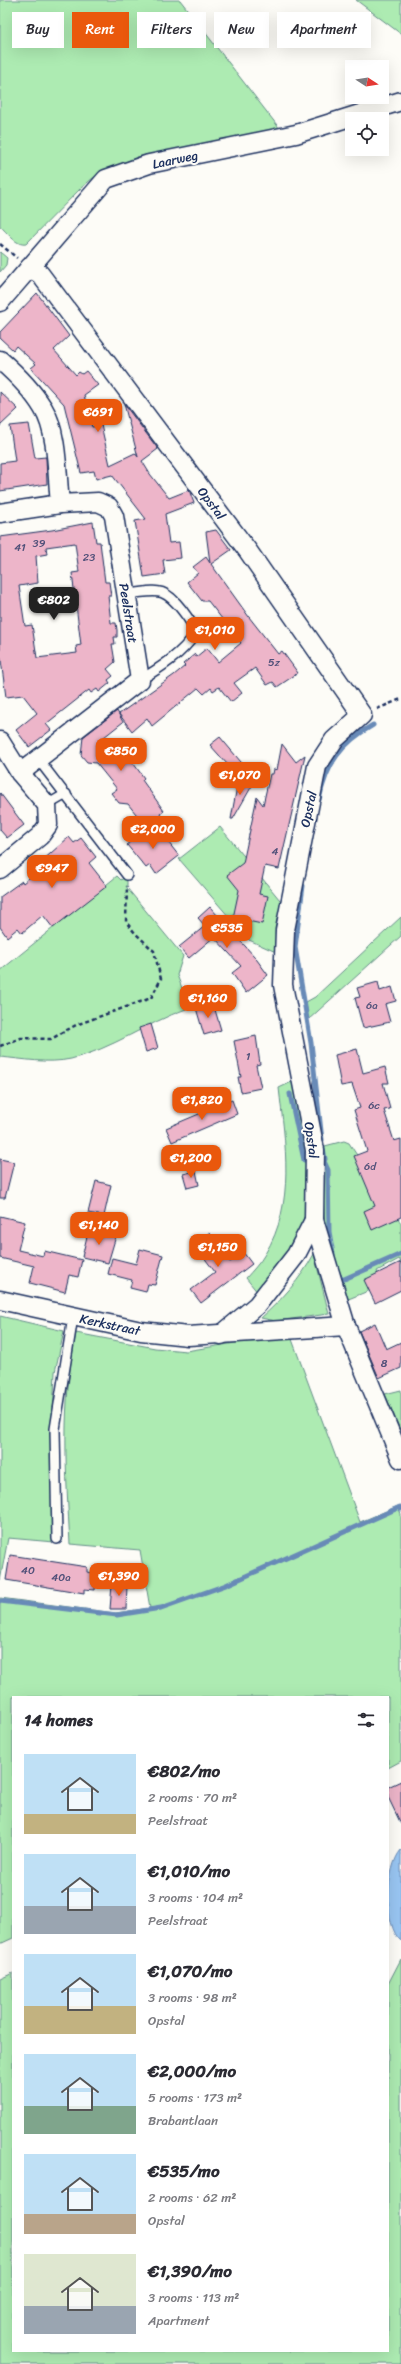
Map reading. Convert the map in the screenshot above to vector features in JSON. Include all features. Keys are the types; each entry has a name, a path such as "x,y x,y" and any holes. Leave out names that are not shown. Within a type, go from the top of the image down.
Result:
{"street":[{"name":"Laarweg","path":"0,302 106,179 149,164 296,134 401,101"},
{"name":"Opstal","path":"29,268 40,274 248,551 362,715 334,740 317,766 285,930 283,985 315,1150 314,1220 346,1326 401,1459"},
{"path":"0,360 17,374 43,408 52,433 60,504"},
{"name":"Peelstraat","path":"0,513 60,504 98,502 109,507 114,516 140,680"},
{"path":"20,773 140,680"},
{"path":"0,742 20,773 47,805 48,825 0,869"},
{"path":"221,1335 257,1305 296,1255 314,1220"},
{"name":"Kerkstraat","path":"0,1300 141,1331 188,1336 346,1326"}],"lane":[{"path":"126,594 158,591 166,593 193,625 195,634 189,643 158,669 140,680"},
{"path":"38,759 127,875"},
{"path":"47,805 66,794"},
{"path":"57,1539 55,1429 73,1317"}],"path":[{"path":"362,715 401,699"},
{"path":"0,1046 21,1038 51,1039 76,1025 151,998 161,979 154,950 135,933 126,922 127,875"}],"green space":[{"path":"0,0 180,0 189,12 137,12 137,48 206,48 206,34 214,44 214,48 217,48 280,129 137,157 114,167 93,178 81,188 26,244 15,241 0,226"},
{"path":"356,0 401,0 401,34"},
{"path":"0,252 7,258 6,265 0,272"},
{"path":"220,827 289,911 287,957 249,940 179,859"},
{"path":"127,875 127,888 183,956 177,975 187,1001 186,1009 157,1021 101,1049 71,1059 44,1061 0,1057 0,971 117,876 121,880"},
{"path":"401,917 401,936 308,1020 306,1002 315,997"},
{"path":"300,1078 309,1157 310,1197 307,1216 302,1235 299,1240 289,1255 258,1293 246,1278 263,1257 275,1235 285,1194 286,1173 284,1130 279,1088"},
{"path":"344,1141 349,1143 401,1223 401,1262 399,1259 377,1271 383,1285 346,1300 325,1234 321,1147"},
{"path":"314,1254 329,1314 276,1321 261,1318 290,1289"},
{"path":"0,1316 64,1331 55,1372 52,1433 54,1542 8,1538 0,1581"},
{"path":"76,1333 155,1348 186,1351 290,1334 360,1522 398,1506 401,1514 401,1761 389,1767 389,1696 12,1696 12,1938 0,1944 0,1598 115,1613 150,1608 140,1550 70,1544 66,1464 66,1412 71,1359"},
{"path":"401,1390 401,1432 385,1394"},
{"path":"401,1959 401,2364 0,2364 0,1979 12,1973 12,2352 389,2352 389,1982"}],"water":[{"path":"401,1850 401,1941 395,1933 391,1923 389,1896 392,1869"}],"building":[{"path":"37,293 69,336 54,350 76,375 79,372 82,374 86,371 98,385 84,395 92,427 101,425 110,465 135,453 138,457 124,404 158,449 142,461 150,474 169,498 189,490 194,503 165,514 169,543 179,542 181,558 163,560 165,574 144,577 135,521 146,519 112,475 96,479 94,471 81,473 64,404 31,368 36,364 16,346 13,350 0,338 0,332"},
{"path":"0,392 18,409 0,426"},
{"path":"29,424 35,458 46,457 47,484 0,491 0,463 15,461 10,426"},
{"path":"93,522 96,542 100,542 105,582 109,582 111,596 108,596 111,623 116,623 117,637 114,637 115,644 112,644 115,662 107,669 113,676 108,680 110,683 99,692 97,689 91,693 89,690 46,724 51,730 29,747 16,730 37,713 23,695 6,697 0,653 0,537 52,530","holes":["75,543 79,572 72,573 81,645 76,646 77,653 37,658 32,625 25,626 19,586 38,583 36,556 47,554 46,547"]},
{"path":"216,530 231,550 211,564 278,654 282,651 298,673 277,687 273,682 267,685 255,668 234,683 242,693 231,702 219,687 213,691 211,688 204,694 198,688 152,726 147,718 132,731 119,714 174,675 185,666 183,664 195,654 196,657 207,648 218,662 241,643 208,601 202,601 187,582 198,573 193,567 206,557 210,563 206,532"},
{"path":"117,711 123,722 104,737 121,757 126,753 144,778 142,780 164,811 160,814 162,818 148,829 128,804 119,803 111,793 117,789 96,763 87,762 81,755 83,737"},
{"path":"220,737 246,768 237,775 210,745"},
{"path":"282,744 296,762 305,755 279,869 265,866 259,894 268,896 262,924 233,918 239,890 227,875 243,863 257,797 263,805 270,774 273,774 274,769 277,770"},
{"path":"238,781 253,784 233,819 231,819"},
{"path":"0,793 24,825 7,838 0,830"},
{"path":"154,824 179,856 156,874 150,865 146,868 127,845"},
{"path":"69,837 74,843 81,838 96,857 89,863 107,886 53,928 43,915 22,933 18,928 7,937 0,927 0,897 22,881 23,883 45,865 42,861"},
{"path":"210,907 254,956 268,975 246,993 232,973 241,966 214,937 189,958 179,947 205,926 198,918"},
{"path":"378,982 380,991 392,987 396,1001 385,1004 390,1022 363,1028 355,998 360,997 357,988"},
{"path":"213,1003 221,1030 204,1035 196,1008"},
{"path":"151,1024 158,1048 146,1052 139,1028"},
{"path":"256,1036 260,1064 256,1065 261,1088 241,1092 238,1077 241,1077 234,1041"},
{"path":"357,1049 363,1073 385,1067 389,1083 383,1083 390,1109 384,1110 394,1141 401,1139 401,1217 372,1230 364,1211 375,1206 354,1156 367,1151 354,1110 360,1108 352,1084 341,1086 335,1055"},
{"path":"232,1100 237,1114 172,1142 166,1128"},
{"path":"0,1159 14,1162 5,1198 0,1198"},
{"path":"196,1171 199,1185 187,1188 183,1174"},
{"path":"96,1181 111,1185 104,1216 88,1213"},
{"path":"0,1216 25,1222 18,1250 43,1256 44,1251 82,1260 78,1277 69,1275 65,1292 30,1283 34,1266 0,1258"},
{"path":"89,1228 116,1236 108,1263 82,1257"},
{"path":"209,1233 230,1262 243,1252 252,1264 201,1303 191,1290 215,1272 194,1244"},
{"path":"140,1249 163,1255 155,1285 148,1284 146,1292 130,1288 132,1280 108,1274 112,1258 136,1264"},
{"path":"401,1262 401,1290 375,1303 364,1280"},
{"path":"375,1323 386,1349 401,1342 401,1368 379,1378 359,1331"},
{"path":"10,1555 87,1567 87,1572 97,1574 95,1590 84,1589 84,1593 6,1580"},
{"path":"112,1585 127,1586 126,1609 110,1609"},
{"path":"401,1781 401,1824 389,1799 389,1787"}],"waterway":[{"path":"319,800 326,776 337,756 352,739 373,725"},
{"path":"303,886 295,947 311,1043 322,1140"},
{"path":"290,1094 304,1160 311,1160"},
{"path":"323,1148 325,1159"},
{"path":"323,1159 328,1170 329,1232 333,1254"},
{"path":"338,1273 342,1280 401,1254"},
{"path":"0,1601 117,1615 161,1608 226,1585 400,1507 401,1509"}]}
